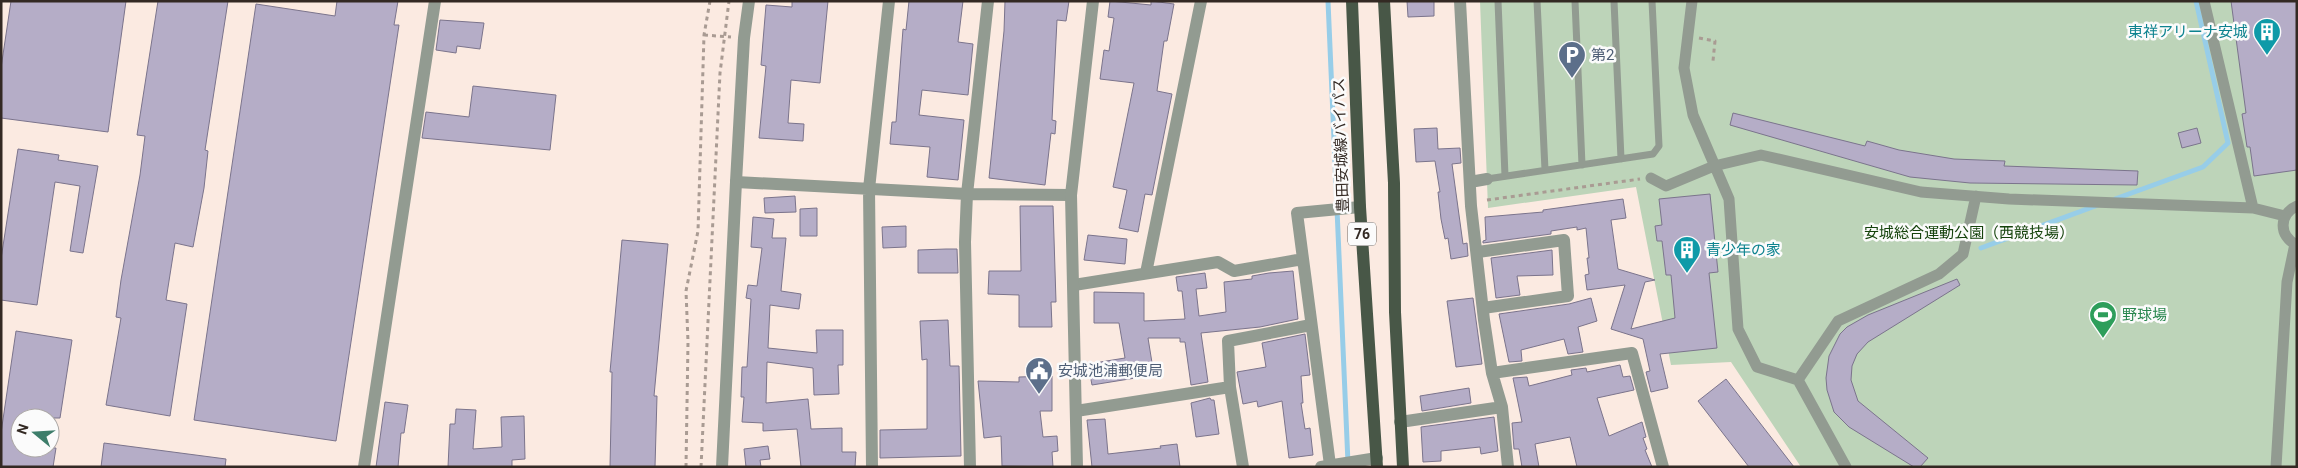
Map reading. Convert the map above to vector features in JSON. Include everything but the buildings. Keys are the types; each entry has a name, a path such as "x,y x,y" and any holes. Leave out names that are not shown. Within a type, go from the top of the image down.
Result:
{"main road":[{"name":"豊田安城線バイパス","path":"1352,1 1360,207 1377,462"},
{"name":"76","path":"1384,1 1394,183 1395,312 1402,467"}],"street":[{"path":"364,467 435,1"},
{"path":"722,467 744,38 750,1"},
{"path":"872,467 869,189 888,1"},
{"path":"970,467 965,242 967,194 988,1"},
{"path":"1076,467 1071,195 1093,1"},
{"path":"1146,272 1201,1"},
{"path":"1460,1 1470,182 1483,308 1492,374 1502,407 1508,467"},
{"path":"1692,1 1684,68 1693,115 1729,199 1738,329 1757,367 1798,380 1846,467"},
{"path":"2204,1 2254,208"},
{"path":"1651,178 1666,186 1714,166 1761,155 1921,192 2254,208 2285,216"},
{"path":"1470,182 1486,179"},
{"path":"736,182 967,194 1071,195"},
{"path":"1798,380 1838,321 1939,274 1964,254 1976,196"},
{"path":"2276,467 2287,282 2296,244 2287,238 2283,232 2285,216 2297,206"},
{"path":"1360,207 1296,214 1311,325 1326,466 1377,462"},
{"path":"1478,252 1564,240 1568,296 1483,308"},
{"path":"1074,286 1146,272 1218,262 1234,271 1303,259"},
{"path":"1243,467 1230,387 1228,341 1311,325"},
{"path":"1492,374 1632,353 1663,467"},
{"path":"1076,411 1230,387"},
{"path":"1400,422 1502,407"}],"lane":[{"path":"1498,1 1505,176"},
{"path":"1536,1 1545,170"},
{"path":"1575,1 1582,165"},
{"path":"1614,1 1620,159"},
{"path":"1486,179 1653,154 1659,146 1652,1"}],"path":[{"path":"686,467 688,342 686,291 698,231 704,35 710,1"},
{"path":"701,467 720,73 729,1"},
{"path":"704,35 744,38"},
{"path":"1697,37 1715,41 1713,61"},
{"path":"1487,200 1651,178"}],"green space":[{"name":"安城総合運動公園（西競技場）","path":"1480,1 2297,1 2297,467 1801,467 1731,362 1671,365 1636,187 1488,208"}],"waterway":[{"path":"1328,1 1348,463"},
{"path":"2115,199 2203,167 2228,143 2196,1"},
{"path":"1981,248 2098,205"}],"place":[{"name":"東祥アリーナ安城","path":"2267,56"},
{"name":"第2","path":"1572,79"},
{"name":"青少年の家","path":"1687,274"},
{"name":"野球場","path":"2103,339"},
{"name":"安城池浦郵便局","path":"1039,395"}]}
